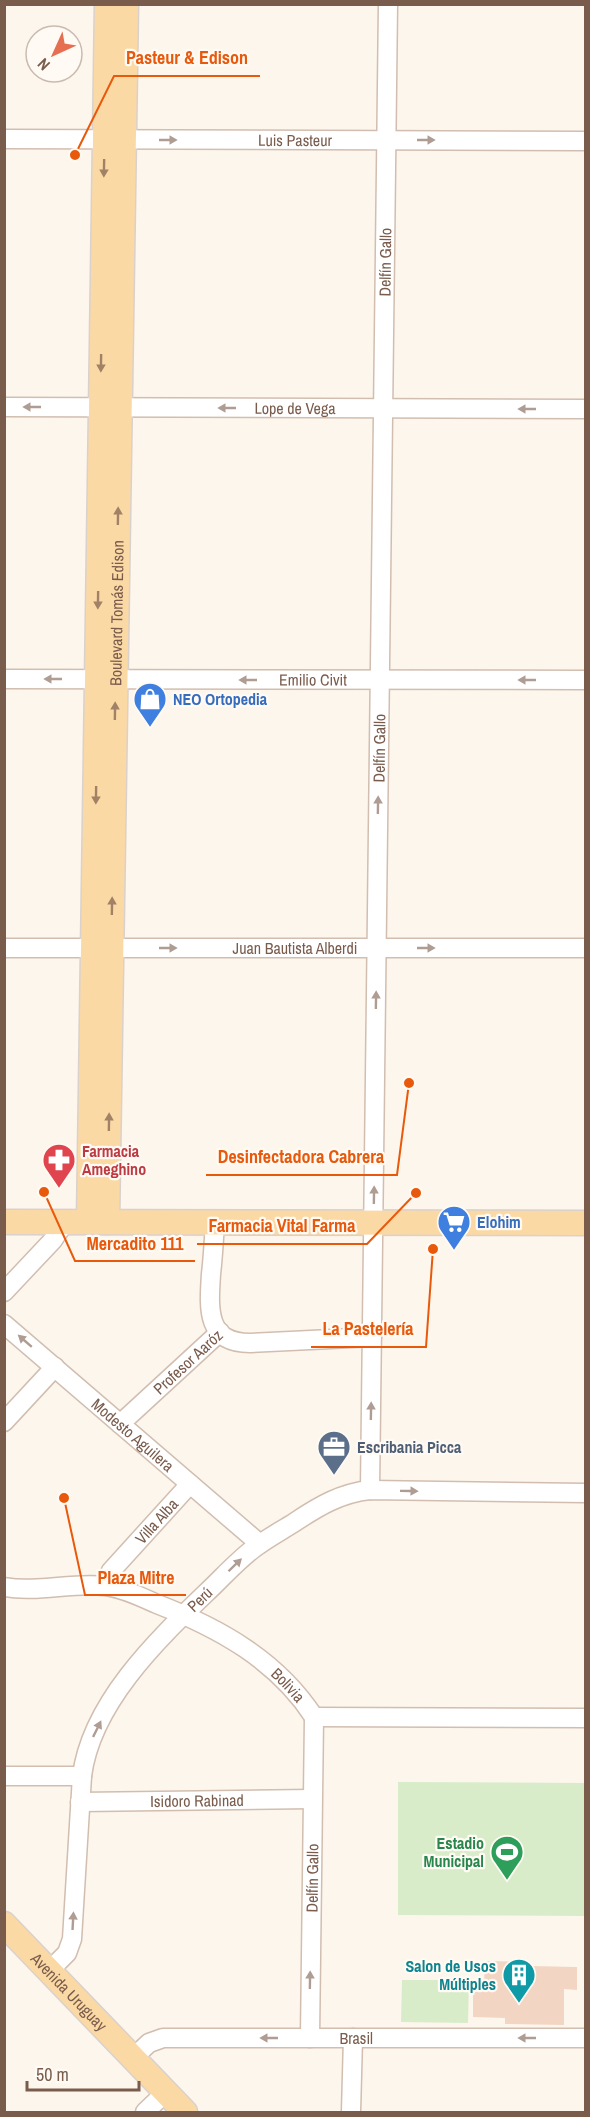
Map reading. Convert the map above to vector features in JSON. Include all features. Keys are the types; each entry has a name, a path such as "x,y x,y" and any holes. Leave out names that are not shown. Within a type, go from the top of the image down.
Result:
{"main road":[{"name":"Boulevard Tomás Edison","path":"106,4 114,140"},
{"name":"Boulevard Tomás Edison","path":"98,1222 114,140 126,4"},
{"path":"4,1222 585,1223"},
{"name":"Avenida Uruguay","path":"4,1924 133,2058 157,2105"},
{"path":"10,1951 39,1973 44,1974 49,1971"},
{"name":"Avenida Uruguay","path":"10,1951 157,2105 185,2112"}],"street":[{"name":"Delfín Gallo","path":"370,1490 388,4"},
{"name":"Luis Pasteur","path":"4,139 585,141"},
{"name":"Lope de Vega","path":"4,407 585,409"},
{"name":"Emilio Civit","path":"4,679 585,680"},
{"name":"Juan Bautista Alberdi","path":"4,948 585,948"},
{"path":"4,1292 53,1240 64,1222"},
{"path":"215,1222 209,1306 213,1323 219,1332"},
{"name":"Modesto Aguilera","path":"4,1324 260,1544"},
{"name":"Profesor Aaróz","path":"120,1424 219,1332 228,1338 245,1343 372,1337"},
{"path":"4,1422 55,1367"},
{"name":"Villa Alba","path":"114,1587 108,1579 111,1571 190,1484"},
{"name":"Perú","path":"49,1971 67,1953 72,1939 83,1764 93,1737 114,1698 149,1650 243,1558 260,1544 327,1502 353,1492 370,1490 585,1493"},
{"name":"Bolivia","path":"4,1587 20,1589 114,1587 184,1614 221,1632 257,1656 289,1685 314,1717 585,1718"},
{"name":"Delfín Gallo","path":"310,2038 314,1717"},
{"path":"4,1776 82,1776"},
{"name":"Isidoro Rabinad","path":"80,1802 312,1799"},
{"name":"Brasil","path":"133,2058 149,2043 160,2038 585,2038"},
{"path":"351,2112 353,2038"}],"green space":[{"path":"398,1782 585,1783 585,1916 398,1915"},
{"path":"402,1980 469,1980 468,2023 401,2022"}],"building":[{"path":"485,1961 529,1962 529,1966 577,1967 577,1990 564,1989 564,2025 505,2024 505,2018 473,2017 473,1983 484,1983"}],"place":[{"name":"Pasteur & Edison","path":"75,155"},
{"name":"NEO Ortopedia","path":"150,728"},
{"name":"Desinfectadora Cabrera","path":"409,1083"},
{"name":"Farmacia Ameghino","path":"59,1189"},
{"name":"Mercadito 111","path":"44,1192"},
{"name":"Farmacia Vital Farma","path":"416,1193"},
{"name":"La Pastelería","path":"433,1249"},
{"name":"Elohim","path":"454,1251"},
{"name":"Escribania Picca","path":"334,1476"},
{"name":"Plaza Mitre","path":"64,1498"},
{"name":"Estadio Municipal","path":"507,1881"},
{"name":"Salon de Usos Múltiples","path":"519,2004"}]}
